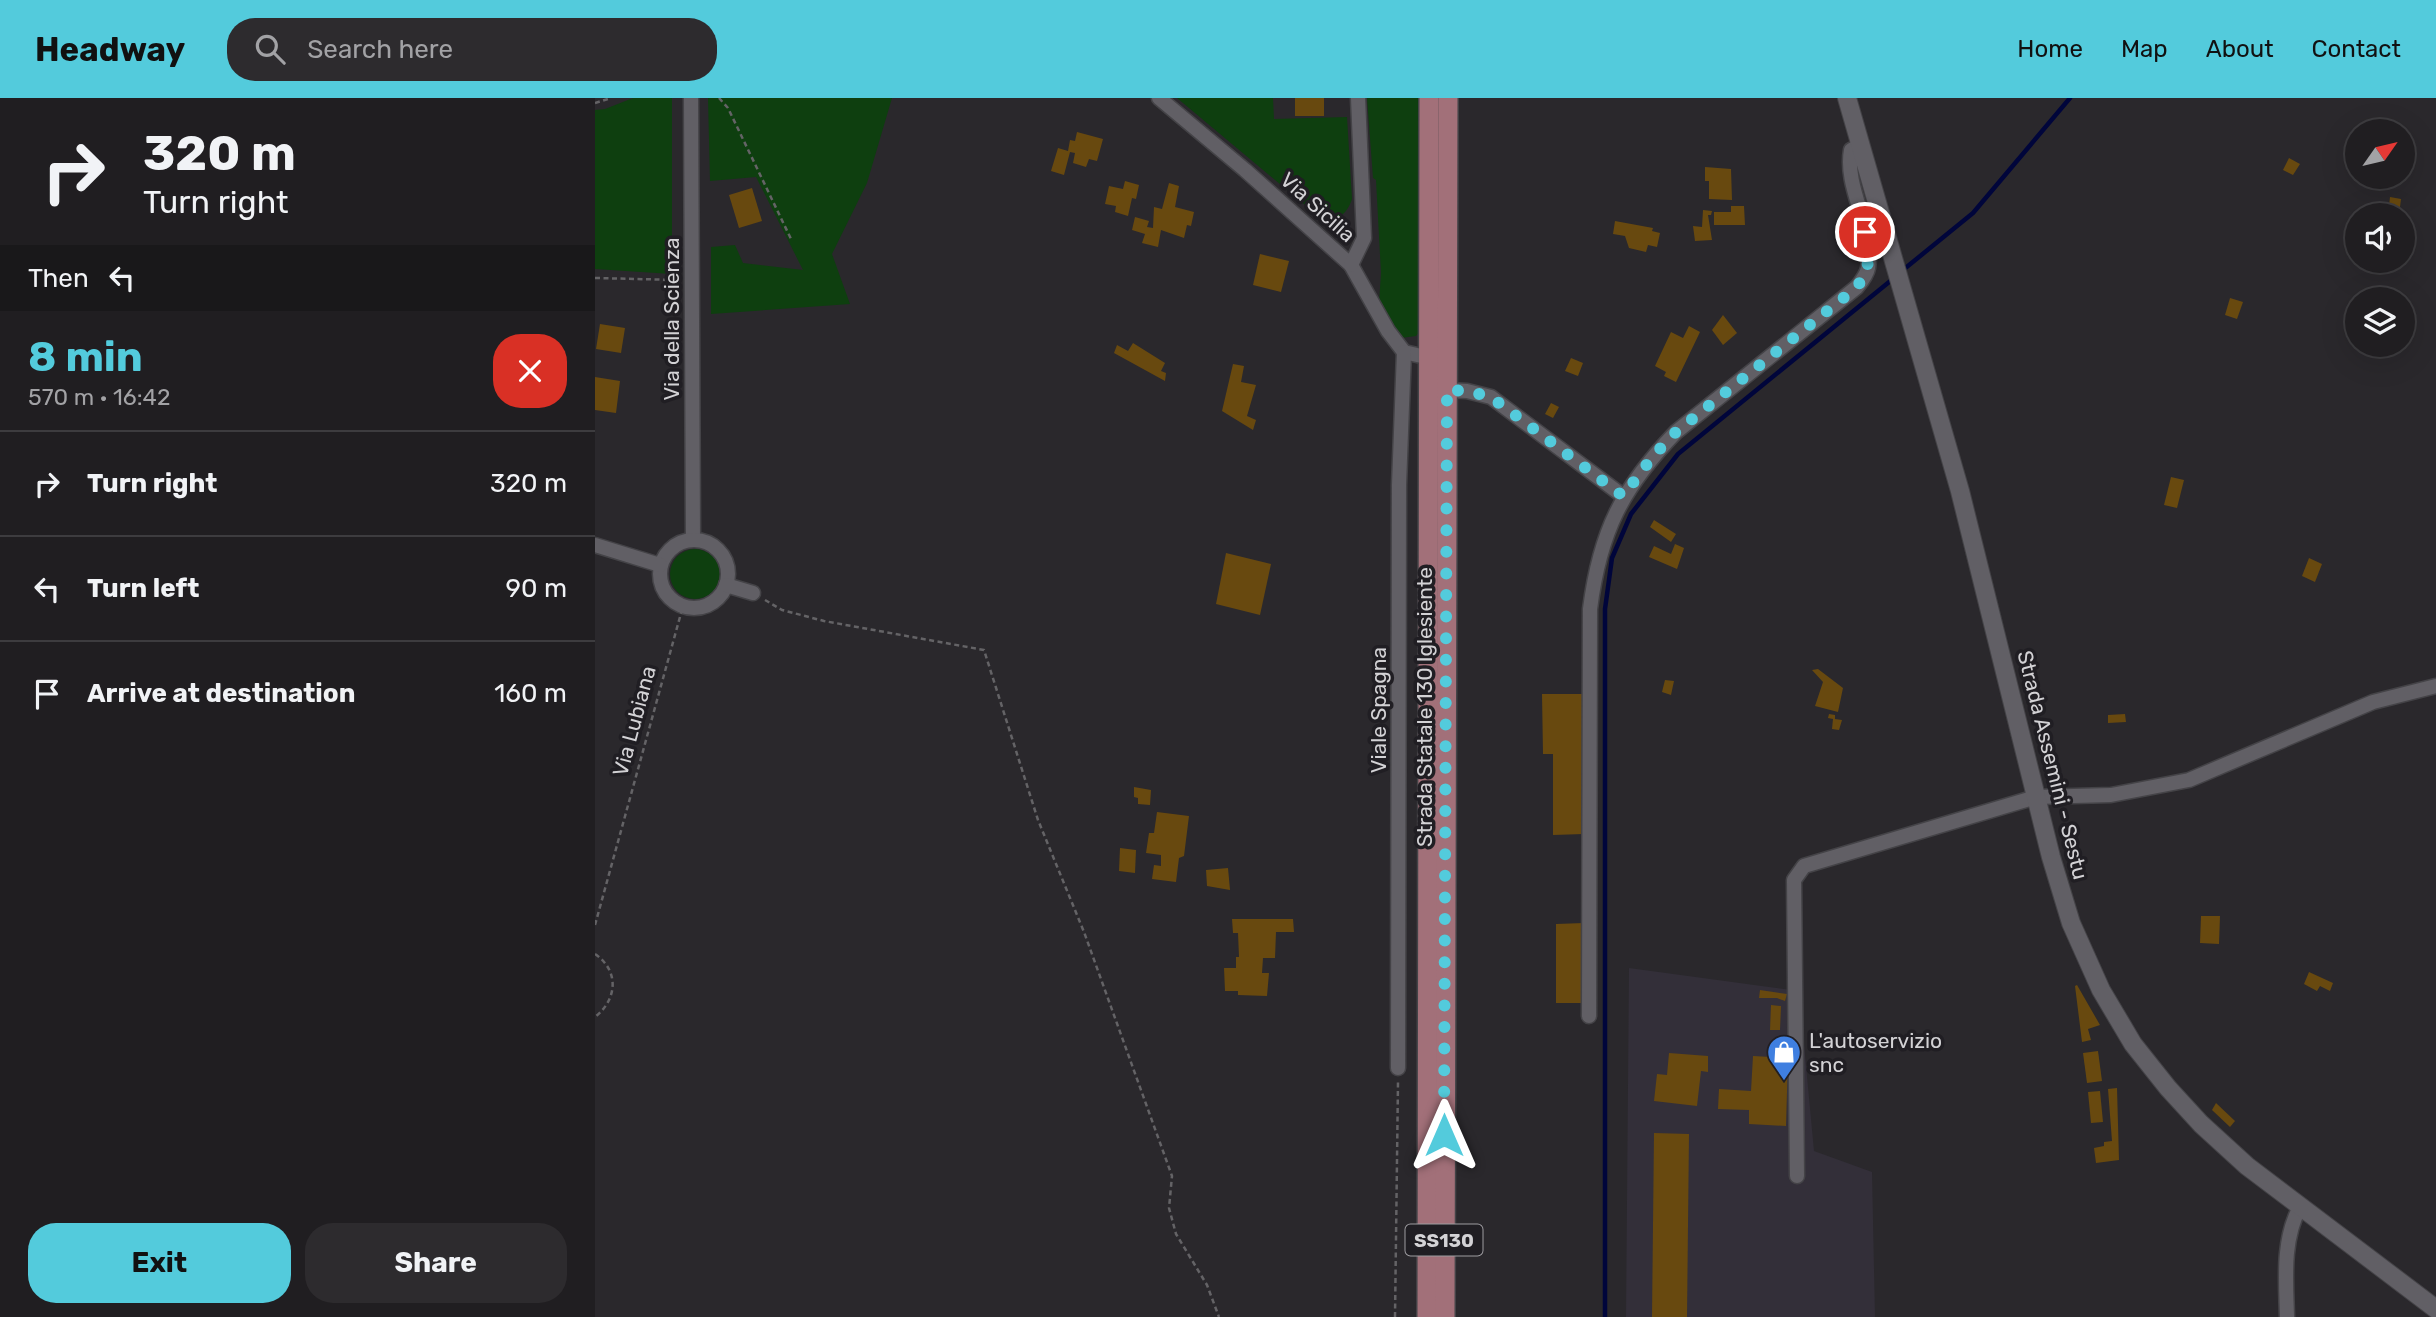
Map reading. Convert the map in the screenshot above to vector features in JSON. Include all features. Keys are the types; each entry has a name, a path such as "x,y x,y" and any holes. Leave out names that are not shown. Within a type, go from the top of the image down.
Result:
{"main road":[{"name":"Strada Statale 130 Iglesiente","path":"1427,1317 1429,98"},
{"name":"Strada Statale 130 Iglesiente","path":"1445,1317 1448,98"}],"street":[{"name":"Via della Scienza","path":"691,98 693,539"},
{"name":"Via Sicilia","path":"1159,98 1245,170 1351,265 1388,331 1404,352"},
{"path":"1351,265 1364,238 1358,98"},
{"name":"Strada Assemini - Sestu","path":"1847,98 1960,491 2036,797 2071,923 2101,990 2133,1044 2201,1124 2247,1166 2436,1309"},
{"path":"1589,1016 1590,608 1595,567 1623,496 1654,455 1676,432 1857,287 1868,269 1865,232 1849,163 1851,150 1860,145"},
{"path":"1404,352 1430,358"},
{"name":"Viale Spagna","path":"1398,1068 1399,498 1404,352"},
{"path":"1447,390 1467,391 1491,397 1623,496"},
{"path":"693,539 713,545 722,553 728,574 721,596 701,608 683,606 668,597 661,586 660,565 672,546 693,539"},
{"path":"595,545 660,565"},
{"path":"726,585 753,593"},
{"path":"1797,1176 1794,880 1804,866 2036,797 2111,795 2189,780 2373,702 2436,686"},
{"path":"2287,1317 2287,1246 2292,1222 2300,1207"}],"path":[{"path":"595,103 611,98"},
{"path":"719,98 728,108 792,241"},
{"path":"595,278 692,280"},
{"path":"753,593 782,610 824,621 985,650 1038,820 1084,932 1172,1176 1169,1208 1176,1234 1207,1285 1219,1317"},
{"name":"Via Lubiana","path":"595,925 683,606"},
{"path":"595,954 607,965 613,987 605,1009 595,1017"},
{"path":"1395,1317 1398,1068"}],"shaded area":[{"path":"1629,968 1799,991 1814,1151 1872,1172 1875,1317 1626,1317"}],"green space":[{"path":"633,98 672,98 672,274 595,269 595,110"},
{"path":"708,98 892,98 867,183 832,254 850,304 711,314 711,247 735,245 743,263 803,270 756,177 710,181"},
{"path":"1177,98 1273,98 1274,119 1347,117 1352,199 1348,209 1334,219 1323,220"},
{"path":"1367,98 1421,98 1422,329 1416,336 1401,338 1379,303 1381,273 1376,180 1373,178"},
{"path":"695,549 712,557 720,574 712,591 695,599 678,591 670,574 678,557"}],"building":[{"path":"1295,98 1324,98 1324,116 1295,116"},
{"path":"1077,132 1103,139 1097,161 1089,159 1086,167 1073,163 1075,153 1070,152 1064,175 1051,171 1058,148 1068,151 1070,140 1075,141"},
{"path":"2289,158 2300,164 2293,175 2283,170"},
{"path":"1705,167 1731,169 1732,200 1709,199 1709,181 1705,181"},
{"path":"1125,181 1139,185 1136,199 1132,198 1128,216 1115,212 1116,206 1105,204 1109,186 1123,189"},
{"path":"1169,183 1179,186 1175,207 1194,212 1191,226 1187,225 1184,238 1161,230 1158,247 1142,243 1145,234 1132,230 1135,217 1149,221 1147,227 1153,228 1154,207 1162,209"},
{"path":"752,188 762,221 739,228 729,195"},
{"path":"2390,197 2401,199 2400,203 2389,203"},
{"path":"1731,206 1744,206 1745,225 1714,225 1714,212 1731,212"},
{"path":"1703,210 1712,211 1711,215 1708,215 1712,240 1695,241 1693,226 1702,227"},
{"path":"1615,221 1653,228 1652,231 1660,233 1657,247 1648,245 1646,252 1629,248 1625,236 1613,234"},
{"path":"1260,254 1289,261 1281,292 1253,285"},
{"path":"2230,298 2243,302 2237,319 2225,315"},
{"path":"1723,315 1737,333 1723,345 1712,330"},
{"path":"600,324 625,328 621,353 596,349"},
{"path":"1689,326 1700,332 1676,382 1664,376 1666,372 1655,366 1671,332 1683,338"},
{"path":"1133,343 1165,363 1161,371 1166,373 1165,381 1114,353 1117,345 1128,351"},
{"path":"1571,358 1583,363 1578,376 1565,371"},
{"path":"1233,364 1244,366 1241,382 1256,385 1247,416 1256,420 1253,430 1222,411"},
{"path":"595,377 620,381 616,413 595,410"},
{"path":"1551,403 1559,407 1553,418 1545,414"},
{"path":"2171,477 2184,480 2177,508 2164,505"},
{"path":"1654,520 1676,534 1671,542 1650,527"},
{"path":"1675,544 1684,548 1677,569 1649,557 1654,546 1671,554"},
{"path":"1226,553 1271,564 1260,615 1216,604"},
{"path":"2309,558 2322,564 2315,582 2302,576"},
{"path":"1818,669 1843,688 1838,712 1815,706 1823,682 1812,670"},
{"path":"1665,680 1674,681 1671,695 1662,692"},
{"path":"1542,694 1588,694 1584,834 1553,835 1553,754 1543,754"},
{"path":"1829,714 1842,720 1839,730 1832,729 1833,719 1828,718"},
{"path":"2125,714 2126,722 2108,723 2108,715"},
{"path":"1134,787 1151,790 1150,805 1138,804 1138,798 1134,797"},
{"path":"1157,812 1189,816 1184,856 1179,858 1176,882 1152,879 1154,865 1161,866 1161,855 1146,853 1149,833 1154,833"},
{"path":"1120,848 1136,850 1135,873 1119,871"},
{"path":"1228,868 1230,890 1207,886 1206,870"},
{"path":"2201,916 2220,916 2219,944 2200,943"},
{"path":"1232,919 1293,919 1294,932 1276,932 1275,958 1263,958 1262,973 1269,973 1267,996 1238,995 1238,991 1225,991 1224,968 1236,968 1236,957 1239,957 1238,933 1233,933"},
{"path":"1584,923 1584,1003 1556,1003 1556,924"},
{"path":"2309,972 2333,983 2330,991 2320,986 2317,991 2304,984"},
{"path":"2077,985 2100,1025 2088,1029 2091,1040 2082,1042 2075,986"},
{"path":"1760,990 1787,994 1785,1001 1759,998"},
{"path":"1771,1005 1781,1006 1780,1030 1770,1030"},
{"path":"2098,1051 2102,1081 2087,1083 2083,1053"},
{"path":"1669,1053 1708,1056 1708,1072 1701,1071 1697,1106 1654,1101 1657,1074 1667,1075"},
{"path":"1753,1056 1788,1058 1786,1126 1749,1124 1749,1110 1718,1109 1719,1089 1751,1091"},
{"path":"2117,1088 2119,1160 2096,1163 2094,1148 2112,1141 2108,1089"},
{"path":"2100,1091 2103,1122 2091,1123 2088,1092"},
{"path":"2216,1103 2235,1121 2230,1127 2212,1110"},
{"path":"1654,1133 1689,1134 1687,1317 1652,1317"}],"waterway":[{"path":"1903,270 1973,213 2070,98"},
{"path":"1605,1317 1605,609 1612,558 1631,514 1678,454 1894,278"}],"place":[{"name":"L'autoservizio snc","path":"1784,1082"}],"route":[{"path":"1444,1135 1447,390 1467,391 1491,397 1623,496 1654,455 1676,432 1857,287 1868,269 1865,232"}]}
